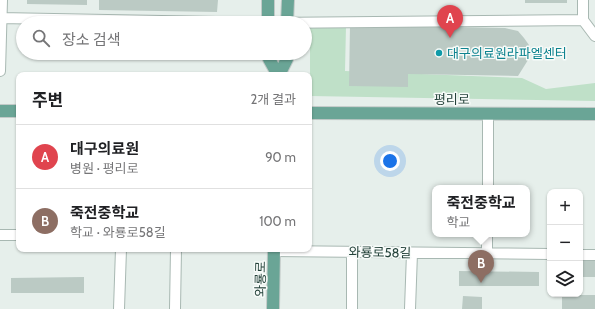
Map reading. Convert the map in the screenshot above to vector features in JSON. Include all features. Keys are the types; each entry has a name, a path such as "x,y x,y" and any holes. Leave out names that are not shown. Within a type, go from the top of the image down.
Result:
{"main road":[{"path":"268,0 268,16"},
{"path":"287,16 288,0"},
{"path":"270,60 276,72"},
{"path":"280,72 286,60"},
{"path":"0,111 16,111"},
{"name":"평리로","path":"312,113 595,114"},
{"name":"와룡로","path":"273,309 274,252"}],"street":[{"path":"0,71 2,0"},
{"path":"583,0 583,20 595,36"},
{"path":"1,18 16,18"},
{"path":"312,23 583,20"},
{"path":"488,114 488,185"},
{"path":"0,235 16,236"},
{"path":"487,237 487,254"},
{"name":"와룡로58길","path":"312,251 547,254"},
{"path":"119,309 121,252"},
{"path":"175,309 176,252"},
{"path":"352,252 352,309"},
{"path":"410,309 412,253"},
{"path":"583,255 595,255"}],"green space":[{"path":"312,26 346,26 345,71 522,78 546,89 595,83 595,101 312,96 312,72 310,72 310,60 312,60"}],"building":[{"path":"27,0 87,0 87,5 27,4"},
{"path":"99,0 218,0 217,12 99,10"},
{"path":"525,0 567,0 567,3 525,3"},
{"name":"대구의료원라파엘센터","path":"350,25 505,28 518,31 524,38 529,45 528,60 518,76 408,74 408,87 349,86"},
{"path":"583,260 595,260 595,277 583,277"},
{"path":"459,271 539,272 539,286 459,286"},
{"path":"84,277 84,293 11,293 11,278"},
{"path":"583,295 595,295 595,309 562,309 562,297 583,297"},
{"path":"463,296 482,297 482,309 462,309"}],"place":[{"name":"대구의료원","path":"450,38"},
{"name":"대구의료원라파엘센터","path":"439,53"},
{"name":"죽전중학교","path":"481,283"}]}
